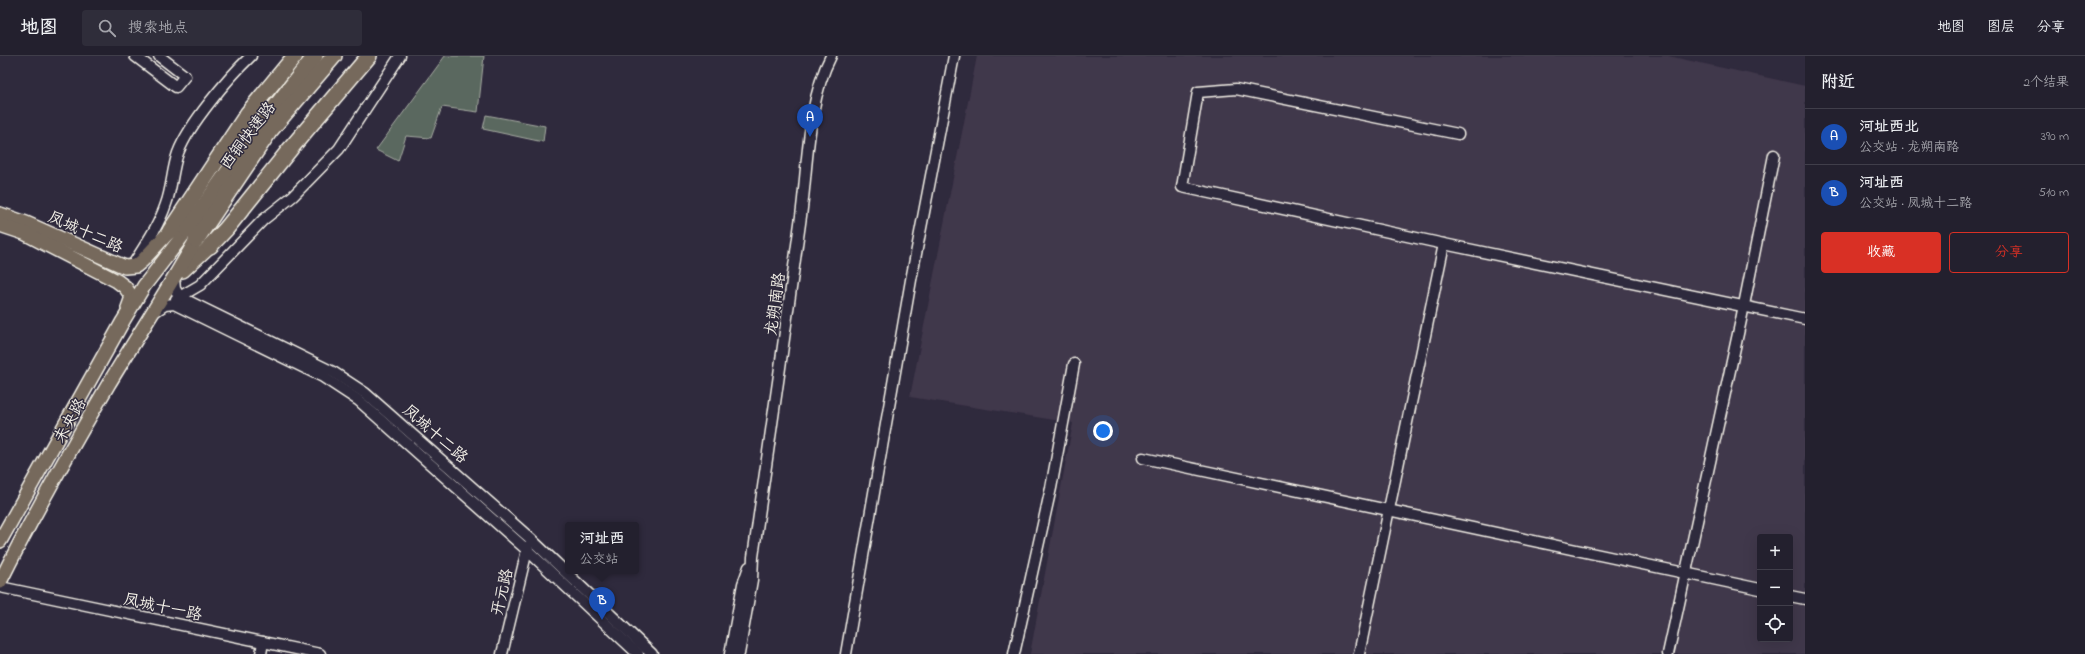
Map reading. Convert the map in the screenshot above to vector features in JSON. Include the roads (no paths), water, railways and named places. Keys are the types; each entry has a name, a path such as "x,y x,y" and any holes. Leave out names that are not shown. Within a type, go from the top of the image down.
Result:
{"highway":[{"path":"170,231 248,113 294,56"},
{"name":"西铜快速路","path":"191,235 261,125 315,56"},
{"name":"西铜快速路","path":"191,235 269,132 334,56"},
{"path":"210,246 226,229 291,148 370,56"}],"main road":[{"name":"凤城十二路","path":"0,214 26,223 125,267 133,266 142,262 170,231"},
{"name":"凤城十二路","path":"0,225 24,233 101,272 125,287 132,297 123,321"},
{"path":"144,286 170,231"},
{"path":"144,286 191,235"},
{"path":"174,279 191,235"},
{"path":"174,279 210,246"},
{"name":"未央路","path":"0,582 25,532 108,386 174,279"},
{"name":"未央路","path":"0,540 144,286"}],"street":[{"path":"135,56 176,87 186,76 159,56"},
{"path":"133,266 156,228 167,203 178,154 188,134 203,111 251,56"},
{"path":"152,313 200,284 263,220 293,196 339,149 400,56"},
{"name":"龙朔南路","path":"739,654 752,580 753,557 804,198 812,116 826,65 831,56"},
{"path":"846,654 911,280 954,56"},
{"path":"1458,134 1236,89 1198,92 1182,187 1444,244 1805,319"},
{"path":"1668,654 1744,306 1774,155"},
{"path":"1359,654 1444,244"},
{"path":"174,279 175,288 180,297"},
{"name":"凤城十二路","path":"180,297 333,372 366,393 565,572"},
{"name":"凤城十二路","path":"165,305 174,304 236,333 323,377 358,400 527,550 638,654"},
{"path":"1014,654 1051,488 1074,364"},
{"path":"1143,458 1757,588"},
{"name":"开元路","path":"502,654 529,538"},
{"name":"龙朔南路","path":"730,654 743,584 753,557"},
{"name":"凤城十二路","path":"567,574 652,654"},
{"name":"凤城十一路","path":"0,587 320,654"},
{"path":"1793,597 1805,599"},
{"path":"261,654 263,642"}],"place":[{"name":"河址西北","path":"810,137"},
{"name":"河址西","path":"602,620"}]}
